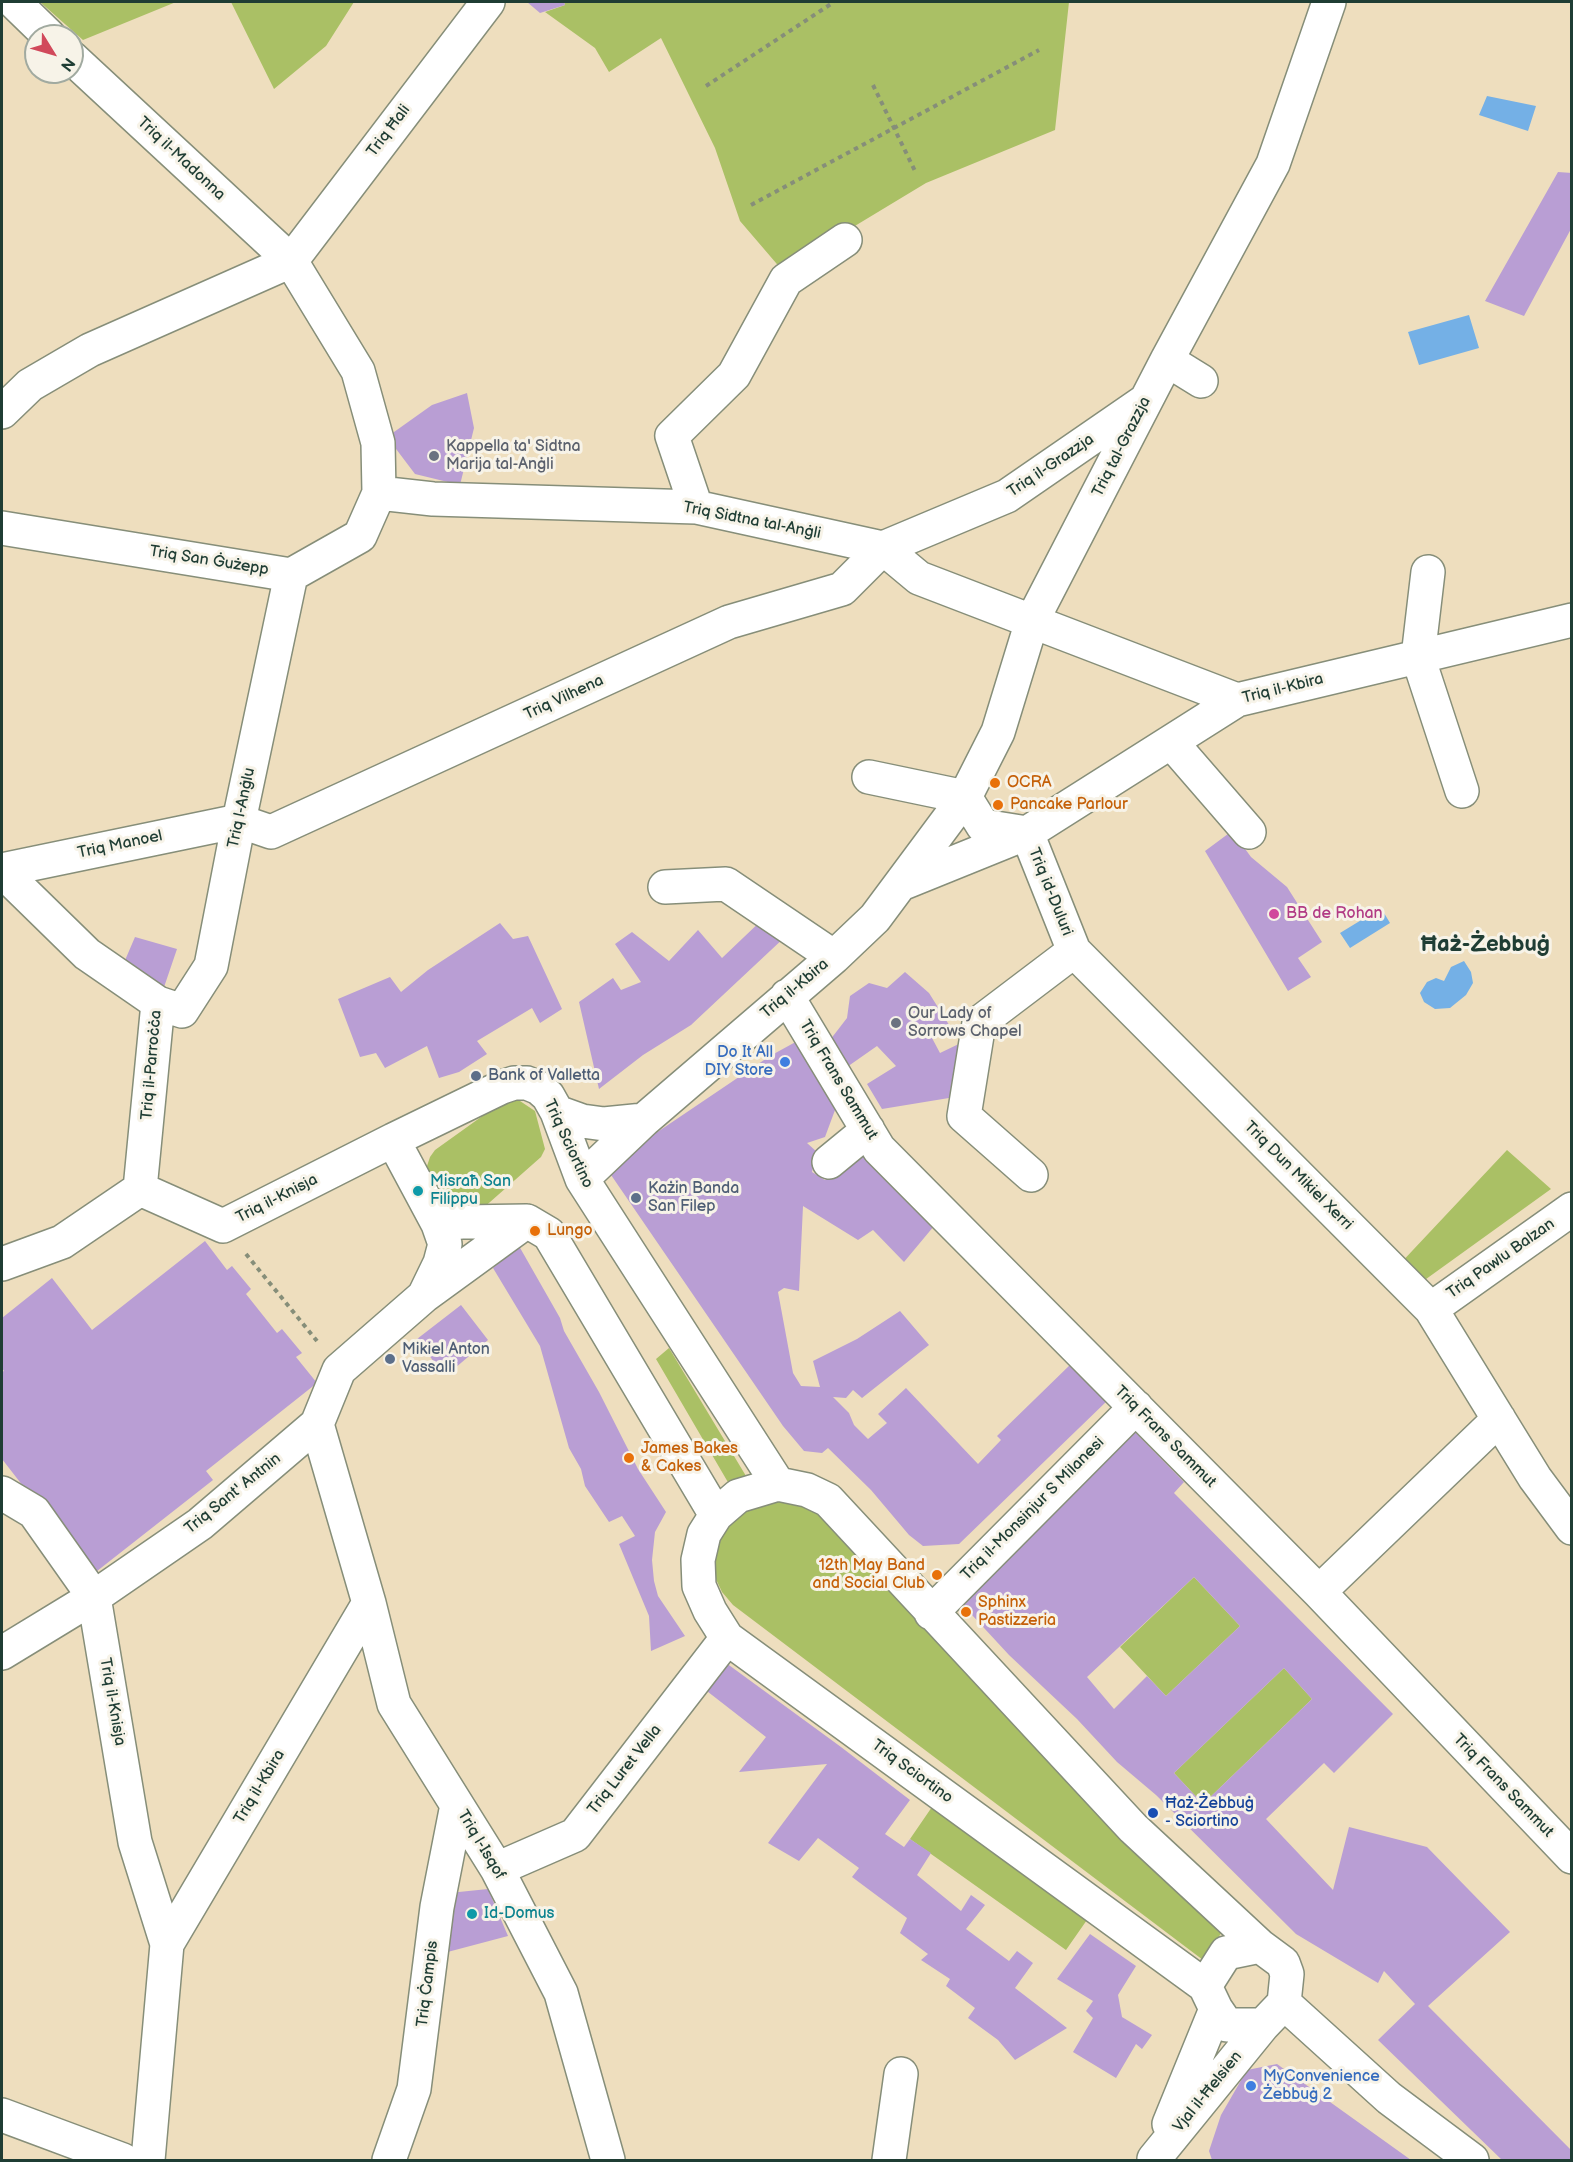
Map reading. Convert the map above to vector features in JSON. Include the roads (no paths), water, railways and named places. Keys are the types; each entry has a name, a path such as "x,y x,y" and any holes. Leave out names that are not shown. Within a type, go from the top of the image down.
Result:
{"street":[{"path":"14,2 37,24"},
{"name":"Triq Ħali","path":"291,261 488,2"},
{"name":"Triq tal-Grazzja","path":"901,884 965,797 998,732 1032,621 1167,360 1273,164 1329,2"},
{"name":"Triq il-Madonna","path":"84,69 291,261"},
{"path":"696,507 672,436 734,375 786,280 845,240"},
{"path":"2,412 30,385 90,350 291,261 358,370 378,443 379,493"},
{"path":"1167,360 1201,381"},
{"name":"Triq il-Grazzja","path":"883,548 1007,496 1146,401"},
{"name":"Triq Sidtna tal-Anġli","path":"379,493 433,499 696,507 883,548 919,578 1237,700"},
{"name":"Triq San Ġużepp","path":"2,528 291,575 360,536 379,493"},
{"name":"Triq Vilhena","path":"239,821 271,832 729,622 842,589 883,548"},
{"path":"1428,572 1418,657 1462,791"},
{"name":"Triq l-Anġlu","path":"158,1003 182,1011 211,966 291,575"},
{"name":"Triq il-Kbira","path":"582,1179 644,1120 834,957 875,918 901,884 1027,833 1237,700 1572,620"},
{"path":"1171,742 1249,832"},
{"path":"869,777 965,797 983,826 1027,833"},
{"name":"Triq Manoel","path":"2,871 239,821"},
{"name":"Triq id-Duluri","path":"1027,833 1074,951"},
{"name":"Triq il-Parroċċa","path":"2,871 87,954 158,1003 140,1189"},
{"path":"665,887 726,884 834,957"},
{"path":"1031,1175 964,1116 979,1023 1074,951"},
{"name":"Triq Dun Mikiel Xerri","path":"1074,951 1431,1309 1534,1478 1572,1528"},
{"name":"Triq Frans Sammut","path":"787,996 845,1096 879,1149 1319,1592 1572,1857"},
{"name":"Triq Sciortino","path":"393,1140 514,1083 527,1083 539,1088 548,1096 557,1112 582,1179 778,1484"},
{"path":"557,1112 582,1121 604,1124 644,1120"},
{"path":"828,1162 868,1130"},
{"path":"393,1140 438,1224 527,1221 549,1234 716,1515"},
{"name":"Triq il-Knisja","path":"140,1189 223,1226 393,1140"},
{"path":"2,1264 62,1242 140,1189"},
{"name":"Triq Pawlu Balzan","path":"1431,1309 1572,1209"},
{"name":"Triq Sant' Antnin","path":"2,1653 94,1597 200,1524 317,1424 339,1370 424,1296 527,1221"},
{"name":"Triq Sant' Antnin","path":"424,1296 440,1263 445,1244 438,1224"},
{"name":"Triq il-Monsinjur S Milanesi","path":"931,1612 1136,1407"},
{"path":"1319,1592 1499,1419"},
{"path":"317,1424 369,1603"},
{"name":"Triq Sciortino","path":"778,1484 807,1490 828,1500 1133,1828 1260,1946 1283,1963 1287,1974 1273,2014 1227,2025 1211,1997 727,1638 710,1611 699,1586 698,1560 704,1534 716,1515 738,1496 778,1484"},
{"name":"Triq il-Knisja","path":"2,1493 34,1512 94,1597 135,1842 167,1944"},
{"name":"Triq il-Kbira","path":"148,2160 167,1944 369,1603"},
{"name":"Triq l-Isqof","path":"369,1603 394,1704 497,1869 561,1993 608,2160"},
{"name":"Triq Luret Vella","path":"497,1869 575,1835 727,1638"},
{"name":"Triq Ċampis","path":"389,2160 414,2089 437,1907 457,1805"},
{"path":"1211,1997 1226,1953 1260,1946"},
{"name":"Vjal il-Ħelsien","path":"1154,2160 1211,1997"},
{"path":"1273,2014 1472,2160"},
{"name":"Vjal il-Ħelsien","path":"1154,2160 1273,2014"},
{"path":"888,2160 901,2074"},
{"path":"2,2115 123,2160"}],"water":[{"path":"1487,96 1536,106 1528,131 1479,115"},
{"path":"1469,315 1479,348 1419,365 1408,332"},
{"path":"1381,908 1390,923 1350,948 1340,933"},
{"path":"1464,961 1471,972 1473,983 1466,995 1450,1008 1435,1009 1424,1002 1420,993 1427,982 1436,978 1444,981 1451,967"}],"place":[{"name":"Kappella ta' Sidtna Marija tal-Anġli","path":"434,456"},
{"name":"OCRA","path":"995,783"},
{"name":"Pancake Parlour","path":"998,805"},
{"name":"BB de Rohan","path":"1274,914"},
{"name":"Our Lady of Sorrows Chapel","path":"896,1023"},
{"name":"Do It All DIY Store","path":"785,1062"},
{"name":"Bank of Valletta","path":"476,1076"},
{"name":"Misraħ San Filippu","path":"418,1191"},
{"name":"Każin Banda San Filep","path":"636,1198"},
{"name":"Lungo","path":"535,1231"},
{"name":"Mikiel Anton Vassalli","path":"390,1359"},
{"name":"James Bakes & Cakes","path":"629,1458"},
{"name":"12th May Band and Social Club","path":"937,1575"},
{"name":"Sphinx Pastizzeria","path":"966,1612"},
{"name":"Ħaż-Żebbuġ - Sciortino","path":"1153,1813"},
{"name":"Id-Domus","path":"472,1914"},
{"name":"MyConvenience Żebbuġ 2","path":"1251,2086"}],"district":[{"name":"Ħaż-Żebbuġ","path":"1485,945"}]}
